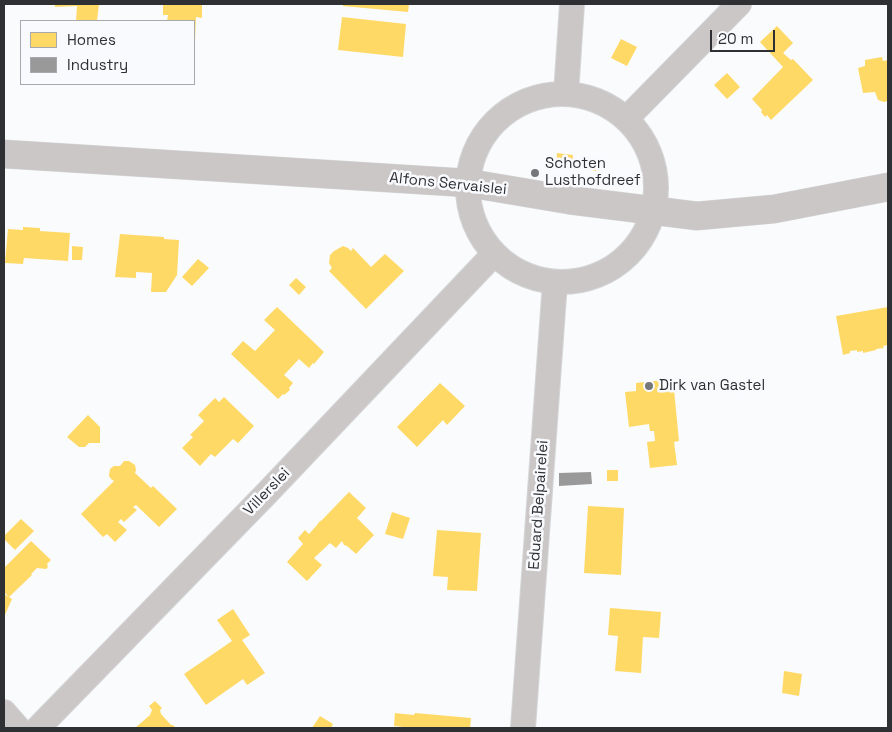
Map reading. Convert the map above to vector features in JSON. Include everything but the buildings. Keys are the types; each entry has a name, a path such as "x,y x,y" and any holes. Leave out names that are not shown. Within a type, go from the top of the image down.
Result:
{"street":[{"path":"566,94 572,4"},
{"path":"626,119 739,4"},
{"path":"566,94 583,96 599,102 626,119 640,136 649,154 654,172 656,192 653,210 645,232 633,250 616,264 598,275 577,281 555,282 538,279 521,272 506,264 494,254 478,231 470,208 468,182 472,158 483,137 498,118 518,104 542,96 566,94"},
{"name":"Alfons Servaislei","path":"4,154 468,182 569,200 697,216 774,209 888,187"},
{"name":"Villerslei","path":"38,728 266,494 494,254"},
{"name":"Eduard Belpairelei","path":"522,728 555,282"},
{"path":"4,712 18,728"}],"place":[{"name":"Schoten Lusthofdreef","path":"535,173"},
{"name":"Dirk van Gastel","path":"649,386"}]}
